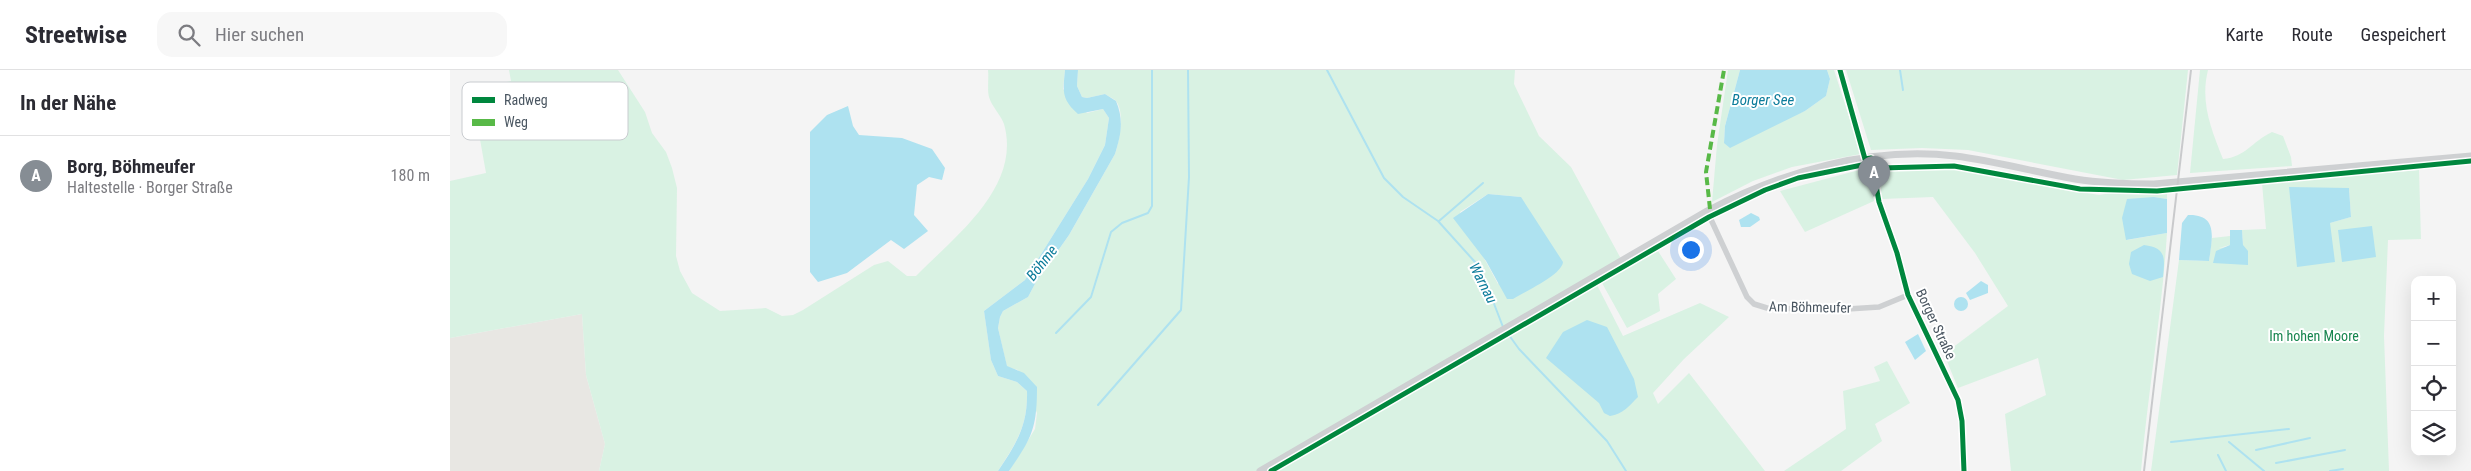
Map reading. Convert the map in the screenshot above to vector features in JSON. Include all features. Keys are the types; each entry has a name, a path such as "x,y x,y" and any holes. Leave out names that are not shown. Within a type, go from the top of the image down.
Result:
{"street":[{"path":"1260,471 1707,211 1776,179 1830,164 1871,158 1954,156 2076,179 2125,184 2154,184 2471,156"},
{"name":"Borger Straße","path":"1871,158 1879,202 1897,253 1908,295 1958,400 1962,421 1964,471"},
{"name":"Am Böhmeufer","path":"1707,211 1747,297 1754,304 1767,308 1832,310 1879,306 1908,295"}],"shaded area":[{"path":"582,314 586,375 605,444 599,471 450,471 450,338"}],"green space":[{"path":"509,70 618,70 626,82 506,82 511,81"},
{"path":"988,70 1065,70 1063,89 1087,113 1103,109 1109,118 1105,145 1088,179 1025,280 984,311 991,360 998,376 1017,382 1027,391 1027,403 1020,434 998,471 599,471 605,444 586,375 582,314 450,338 450,181 486,173 480,140 628,140 628,86 645,112 652,133 666,152 672,168 677,188 676,256 680,271 692,293 720,311 766,308 782,316 793,315 803,310 874,265 888,261 907,276 916,276 981,209 994,189 1003,169 1007,147 1004,124 989,97"},
{"path":"1078,70 1515,70 1514,84 1539,136 1571,167 1626,268 1658,251 1676,279 1658,294 1660,311 1627,328 1602,283 1597,285 1623,336 1700,303 1729,317 1684,359 1653,393 1658,404 1689,373 1765,471 1009,471 1035,429 1037,413 1018,370 1007,367 998,328 1000,317 1003,311 1028,297 1036,282 1069,235 1115,154 1120,135 1120,111 1115,100 1105,94 1087,98 1082,97 1077,86","holes":["1488,194 1521,197 1498,284 1460,212"]},
{"path":"1728,70 1740,70 1725,126 1724,143 1805,111 1826,96 1830,79 1827,70 1834,70 1861,154 1792,167 1753,181 1712,202 1717,145"},
{"path":"1846,70 2188,70 2177,175 2123,180 1968,150 1922,148 1871,150"},
{"path":"2200,70 2208,70 2205,93 2206,104 2211,126 2223,159 2231,158 2243,152 2272,132 2283,136 2291,157 2292,166 2190,173"},
{"path":"1940,167 2099,195 2124,191 2167,192 2167,199 2154,197 2127,240 2167,233 2162,293 2141,471 2011,471 2005,414 2046,395 2038,358 1958,388 1944,354 2008,306 1975,253 1933,197 1882,199 1878,172"},
{"path":"1867,168 1874,201 1805,232 1780,191"},
{"name":"Im hohen Moore","path":"2419,170 2421,239 2388,240 2384,336 2389,471 2151,471 2179,260 2209,261 2212,238 2230,236 2230,245 2219,248 2243,245 2242,230 2266,229 2262,183","holes":["2349,188 2351,217 2330,223"]},
{"path":"1887,361 1910,403 1875,424 1882,441 1841,471 1784,471 1846,429 1843,391 1880,381 1874,367"}],"water":[{"name":"Böhme","path":"1065,70 1078,70 1077,86 1082,97 1087,98 1105,94 1116,101 1121,121 1120,134 1115,154 1069,235 1036,282 1028,297 1003,311 1000,317 998,328 1007,366 1024,373 1037,387 1036,413 1028,441 1009,471 998,471 1020,434 1027,403 1027,391 1017,382 998,376 991,360 984,311 1025,280 1088,179 1105,145 1109,118 1103,109 1078,114 1072,109 1064,94"},
{"name":"Borger See","path":"1740,70 1827,70 1830,79 1826,96 1805,111 1730,148 1724,143 1725,126"},
{"path":"848,106 853,126 859,135 902,138 932,149 945,168 942,180 929,177 917,185 914,215 928,231 904,249 891,240 847,273 818,282 810,272 810,132 827,115"},
{"path":"2289,187 2349,188 2351,217 2330,223 2335,262 2297,267"},
{"path":"1488,194 1521,197 1563,262 1561,267 1550,278 1513,299 1507,299 1486,261 1453,218"},
{"path":"2154,197 2167,199 2167,233 2126,240 2122,218 2127,199"},
{"path":"1751,213 1759,217 1760,220 1750,227 1741,227 1739,220"},
{"path":"2188,215 2198,216 2209,223 2212,237 2209,261 2179,260 2182,223"},
{"path":"2372,226 2376,257 2342,262 2338,230"},
{"path":"2230,230 2242,230 2243,245 2248,251 2248,265 2213,263 2216,251 2230,245"},
{"path":"2144,245 2157,248 2160,251 2164,259 2163,277 2150,281 2132,274 2129,264 2131,252"},
{"path":"1981,281 1988,285 1988,293 1970,300 1966,293"},
{"path":"1961,297 1966,299 1968,304 1966,309 1961,311 1956,309 1954,304 1956,299"},
{"path":"1587,320 1607,327 1634,379 1638,397 1626,409 1615,415 1610,416 1604,413 1599,403 1546,358 1563,332"},
{"path":"1918,334 1926,351 1915,360 1905,342"}],"waterway":[{"path":"1056,333 1091,297 1111,232 1122,223 1148,213 1152,206 1152,70"},
{"path":"1098,405 1181,310 1189,177 1188,70"},
{"name":"Warnau","path":"1327,70 1384,178 1403,197 1438,221 1475,262 1486,283 1503,327"},
{"path":"1900,70 1903,90"},
{"path":"1439,221 1483,183"},
{"name":"Warnau","path":"1506,331 1519,349 1607,441 1626,471"},
{"path":"2171,442 2289,429"},
{"path":"2256,450 2310,438"},
{"path":"2229,442 2264,471"},
{"path":"2276,463 2345,450"},
{"path":"2218,455 2226,471"},
{"path":"2330,471 2343,469"}],"railway":[{"path":"2144,471 2191,70"}],"marked path":[{"path":"1710,209 1706,172 1724,70"}],"cycle path":[{"path":"1840,70 1865,159 1871,158 1879,202 1897,253 1908,295 1958,400 1962,421 1964,471"},
{"path":"1271,471 1709,217 1765,190 1798,178 1862,165 1881,168 1954,166 2080,189 2157,191 2471,161"}],"place":[{"name":"Borg, Böhmeufer","path":"1874,197"}]}
